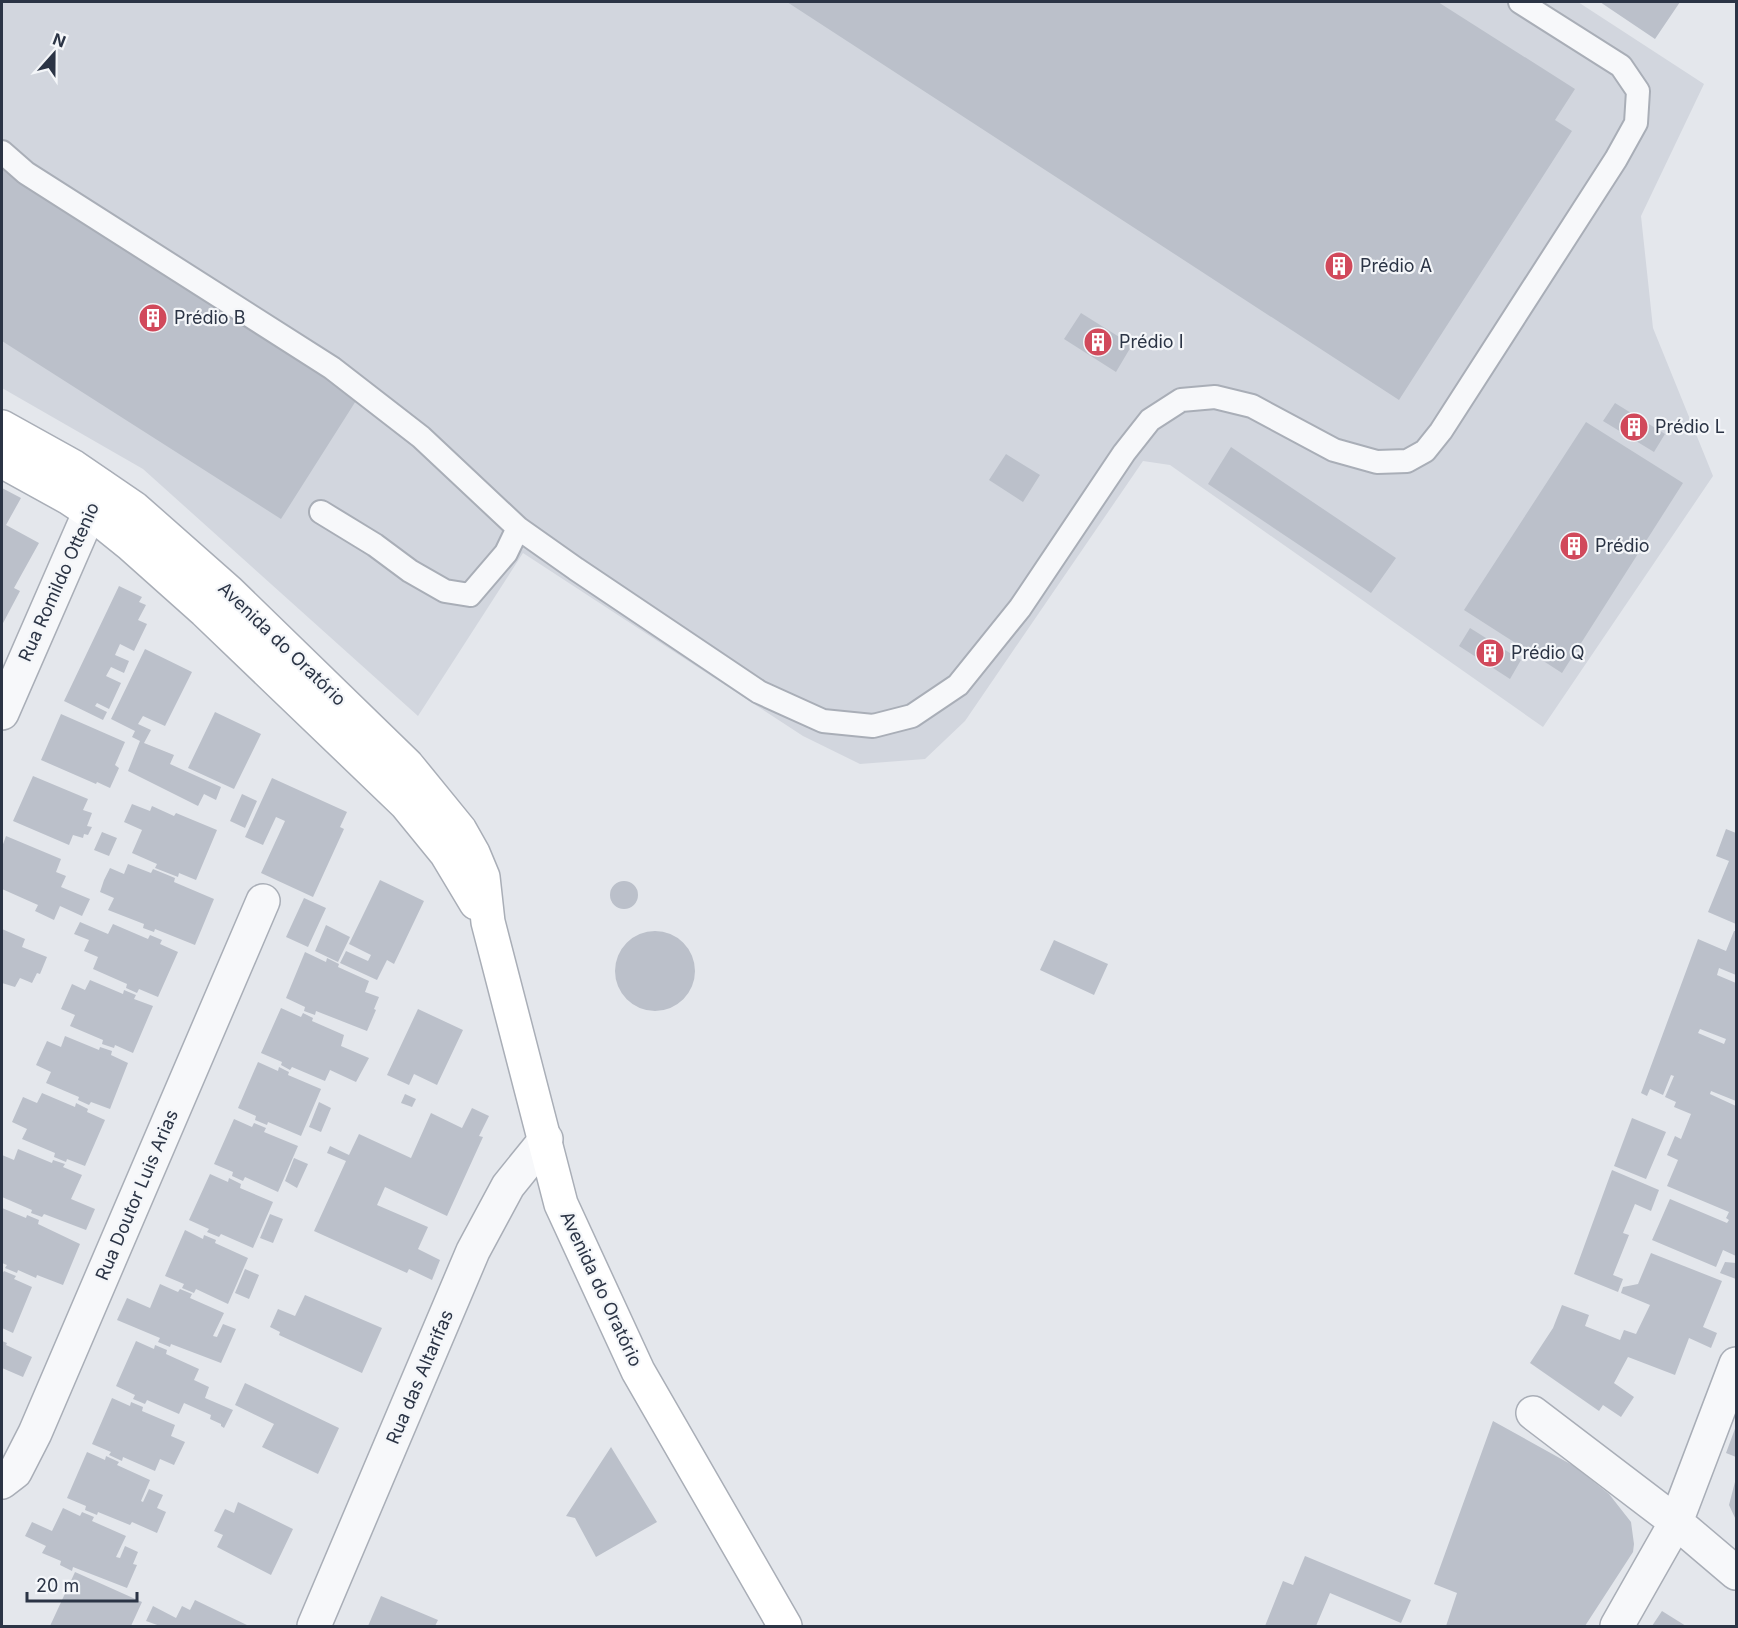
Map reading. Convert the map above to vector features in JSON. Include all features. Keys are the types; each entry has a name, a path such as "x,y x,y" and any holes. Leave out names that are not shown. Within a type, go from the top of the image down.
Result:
{"main road":[{"name":"Avenida do Oratório","path":"2,427 74,467 95,499"},
{"name":"Avenida do Oratório","path":"2,461 69,498 95,499 134,508 228,591 407,765 460,830 483,877 488,922 561,1204 638,1371 785,1626"}],"street":[{"name":"Rua Romildo Ottenio","path":"2,713 95,499"},
{"name":"Rua Doutor Luis Arias","path":"2,1482 15,1472 35,1433 263,901"},
{"name":"Rua das Altarifas","path":"314,1626 473,1251 508,1186 546,1139"},
{"path":"1617,1626 1676,1522 1737,1364"},
{"path":"1533,1413 1676,1522 1737,1573"}],"lane":[{"path":"2,152 26,173 332,368 421,437 518,528 759,692 823,721 873,726 912,716 958,685 1020,608 1150,420 1181,400 1215,397 1252,406 1334,450 1377,462 1407,461 1425,451 1442,431 1616,159 1636,123 1638,91 1621,66 1520,2"},
{"path":"321,512 375,545 410,571 445,591 470,595 506,553 518,528"}],"shaded area":[{"path":"2,2 1578,2 1704,84 1641,216 1653,328 1713,476 1543,727 1170,465 1143,461 965,721 925,759 860,764 803,736 523,553 418,716 143,469 2,388"}],"building":[{"name":"Prédio A","path":"787,2 1438,2 1575,89 1555,120 1572,131 1399,400"},
{"path":"1600,2 1680,2 1655,39"},
{"path":"2,166 359,396 281,519 2,341"},
{"name":"Prédio I","path":"1081,313 1132,345 1116,372 1064,339"},
{"name":"Prédio L","path":"1615,403 1665,434 1654,452 1603,421"},
{"name":"Prédio","path":"1586,422 1683,483 1562,673 1464,610"},
{"path":"1231,447 1396,558 1371,593 1208,484"},
{"path":"1006,454 1040,475 1023,502 989,480"},
{"path":"2,488 21,498 6,525 39,543 14,588 20,591 2,625"},
{"path":"119,586 142,597 139,602 146,605 138,620 147,624 134,651 120,644 115,655 129,661 124,673 111,667 106,676 121,683 109,709 97,703 95,706 107,712 103,720 64,701"},
{"name":"Prédio Q","path":"1470,628 1521,660 1510,679 1459,646"},
{"path":"145,649 192,672 165,726 143,716 138,724 151,730 144,743 174,755 170,764 221,787 216,800 204,794 198,806 128,771 140,741 132,737 135,731 111,719"},
{"path":"215,712 261,734 234,789 188,768"},
{"path":"61,714 125,742 115,765 119,768 110,788 41,760"},
{"path":"33,776 88,799 83,810 92,813 87,826 92,827 88,835 84,834 83,838 73,835 69,845 13,821"},
{"path":"272,778 347,812 340,827 344,829 313,897 261,873 285,821 276,817 263,845 245,837"},
{"path":"242,794 257,801 245,828 230,821"},
{"path":"132,804 150,811 152,806 174,816 176,813 217,830 196,880 179,873 178,877 155,868 157,864 132,853 142,830 124,822"},
{"path":"1726,829 1736,833 1736,924 1708,912 1729,861 1716,856"},
{"path":"102,832 117,838 109,856 94,850"},
{"path":"6,836 61,859 56,872 66,876 61,887 90,899 82,916 60,906 54,920 35,911 38,905 2,889 2,847"},
{"path":"128,864 151,873 153,869 175,878 174,882 214,899 195,945 155,929 154,932 143,928 144,924 108,910 114,898 100,892 104,880 110,868 124,874"},
{"path":"380,880 424,901 394,964 387,960 377,980 340,963 346,951 368,961 371,955 349,944"},
{"path":"624,881 634,885 638,895 634,905 624,909 614,905 610,895 614,885"},
{"path":"304,898 326,908 308,947 286,937"},
{"path":"80,922 108,934 113,924 148,939 150,935 162,940 160,944 178,952 158,997 139,989 137,993 126,988 127,984 93,969 98,957 84,951 89,940 74,934"},
{"path":"326,925 350,937 338,962 315,951"},
{"path":"2,929 25,939 22,947 47,957 40,974 37,973 32,983 20,978 15,987 2,983"},
{"path":"655,931 670,934 683,943 692,956 695,971 692,986 683,999 670,1008 655,1011 640,1008 627,999 618,986 615,971 618,956 627,943 640,934"},
{"path":"1736,931 1736,975 1719,968 1717,975 1736,983 1736,1101 1711,1091 1710,1094 1736,1106 1736,1256 1723,1250 1716,1267 1652,1240 1670,1199 1727,1223 1729,1220 1726,1218 1729,1212 1667,1186 1678,1160 1667,1155 1675,1136 1681,1139 1691,1114 1674,1107 1676,1102 1665,1097 1674,1076 1671,1075 1663,1095 1650,1089 1647,1096 1641,1093 1698,939 1726,951","holes":["1700,1029 1726,1039 1724,1044 1698,1033"]},
{"path":"1054,940 1108,964 1094,995 1040,970"},
{"path":"305,952 326,962 327,958 339,964 338,967 369,981 365,992 379,997 367,1031 316,1011 315,1015 304,1011 305,1007 286,998"},
{"path":"90,980 123,994 124,990 136,995 134,999 153,1006 133,1053 115,1045 114,1048 102,1044 103,1040 70,1026 75,1015 61,1009 72,984 85,990"},
{"path":"281,1008 301,1017 303,1013 313,1018 312,1021 344,1035 341,1046 369,1058 356,1082 330,1070 325,1081 292,1067 290,1070 281,1065 282,1062 261,1053"},
{"path":"418,1009 463,1030 437,1085 414,1074 409,1085 387,1075"},
{"path":"65,1036 99,1050 100,1047 112,1051 111,1055 128,1063 110,1109 91,1102 89,1105 78,1100 79,1097 46,1083 51,1072 36,1065 47,1041 61,1047"},
{"path":"258,1062 278,1071 279,1067 289,1072 288,1075 321,1089 301,1136 268,1122 267,1125 255,1120 256,1116 238,1108"},
{"path":"42,1093 75,1107 76,1103 88,1109 87,1112 105,1120 85,1166 54,1157 55,1153 22,1139 27,1129 12,1122 23,1097 37,1103"},
{"path":"405,1094 416,1099 412,1107 401,1103"},
{"path":"319,1102 331,1108 321,1132 309,1127"},
{"path":"472,1108 489,1116 479,1136 483,1137 447,1216 385,1187 377,1205 428,1227 418,1249 440,1260 432,1280 409,1269 407,1273 314,1231 346,1161 327,1153 330,1146 349,1155 359,1134 411,1158 431,1113 462,1128"},
{"path":"1632,1118 1666,1132 1646,1179 1614,1166"},
{"path":"234,1119 252,1127 254,1123 266,1128 264,1132 298,1146 278,1192 245,1177 243,1181 232,1176 233,1172 214,1164"},
{"path":"18,1149 52,1163 53,1160 65,1164 63,1167 82,1175 71,1199 95,1209 86,1230 44,1214 42,1217 31,1213 32,1210 2,1197 2,1155 14,1160"},
{"path":"294,1158 308,1164 297,1188 285,1181"},
{"path":"1612,1170 1659,1190 1651,1211 1635,1204 1623,1233 1629,1235 1613,1275 1623,1279 1618,1292 1574,1274"},
{"path":"210,1174 228,1182 229,1178 241,1184 240,1188 273,1202 253,1248 221,1234 219,1237 207,1232 209,1229 189,1220"},
{"path":"2,1208 26,1218 27,1215 39,1220 38,1224 80,1244 63,1285 37,1275 36,1278 18,1270 17,1273 5,1268 7,1265 2,1263"},
{"path":"270,1214 283,1219 273,1243 260,1238"},
{"path":"185,1230 203,1239 204,1235 216,1240 215,1243 248,1258 228,1304 196,1289 194,1293 182,1288 184,1284 165,1276"},
{"path":"1651,1253 1722,1281 1703,1327 1717,1333 1711,1348 1689,1338 1675,1375 1628,1357 1614,1383 1634,1397 1621,1417 1603,1405 1599,1411 1530,1363 1553,1328 1562,1305 1589,1315 1585,1326 1620,1340 1624,1330 1636,1334 1650,1305 1621,1293 1623,1287 1638,1284"},
{"path":"1725,1262 1736,1263 1736,1279 1720,1273"},
{"path":"245,1269 259,1275 249,1299 235,1293"},
{"path":"4,1271 16,1276 14,1279 32,1287 13,1333 2,1328 2,1274"},
{"path":"160,1284 178,1292 180,1289 192,1294 190,1298 224,1313 213,1336 217,1337 223,1324 236,1329 221,1363 171,1344 170,1347 158,1342 160,1338 117,1320 127,1298 150,1308"},
{"path":"305,1295 382,1328 362,1373 279,1335 280,1332 270,1327 278,1309 295,1316"},
{"path":"2,1341 32,1357 23,1377 2,1368"},
{"path":"136,1341 154,1349 155,1345 167,1350 166,1354 199,1369 194,1380 209,1387 205,1398 233,1410 224,1428 210,1419 211,1415 184,1403 179,1414 147,1400 145,1404 133,1399 135,1395 116,1386"},
{"path":"245,1383 339,1428 318,1474 262,1447 274,1424 235,1405"},
{"path":"112,1398 130,1406 131,1402 143,1407 142,1411 175,1425 171,1436 185,1442 174,1465 160,1459 155,1471 123,1457 122,1461 109,1455 111,1452 92,1444"},
{"path":"1493,1421 1574,1466 1609,1494 1631,1522 1633,1552 1585,1626 1446,1626 1457,1593 1434,1584"},
{"path":"1736,1426 1736,1457 1726,1453"},
{"path":"611,1447 657,1522 596,1557 575,1518 566,1516"},
{"path":"87,1452 105,1460 106,1456 119,1462 117,1465 150,1480 141,1501 143,1502 149,1489 163,1495 157,1508 166,1512 157,1533 132,1522 130,1525 98,1512 97,1515 85,1510 86,1506 67,1498"},
{"path":"1736,1478 1736,1520 1729,1505"},
{"path":"238,1502 293,1529 271,1575 217,1547 223,1535 214,1531 225,1509 234,1513"},
{"path":"63,1508 80,1516 82,1512 94,1517 92,1521 126,1536 116,1557 120,1558 125,1546 138,1552 133,1564 137,1565 127,1588 73,1567 72,1571 60,1565 61,1561 42,1553 46,1546 25,1536 32,1522 52,1531"},
{"path":"1305,1556 1411,1600 1401,1623 1330,1593 1316,1626 1265,1626 1283,1581 1293,1585"},
{"path":"75,1572 142,1602 131,1626 50,1626"},
{"path":"381,1596 438,1620 435,1626 368,1626"},
{"path":"195,1600 249,1626 160,1626 146,1621 153,1606 176,1618 182,1606 190,1610"},
{"path":"1662,1611 1686,1626 1652,1626"}],"place":[{"name":"Prédio A","path":"1339,266"},
{"name":"Prédio B","path":"153,318"},
{"name":"Prédio I","path":"1098,342"},
{"name":"Prédio L","path":"1634,427"},
{"name":"Prédio","path":"1574,546"},
{"name":"Prédio Q","path":"1490,653"}]}
